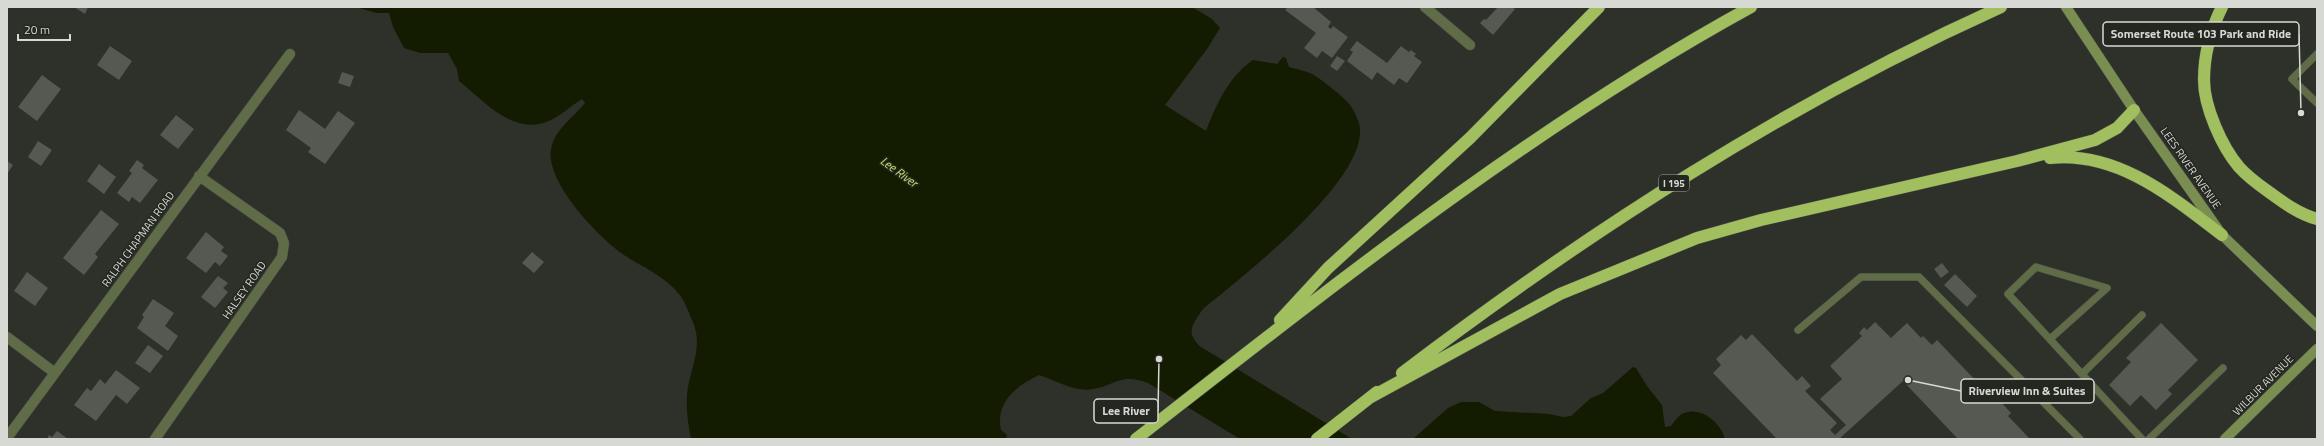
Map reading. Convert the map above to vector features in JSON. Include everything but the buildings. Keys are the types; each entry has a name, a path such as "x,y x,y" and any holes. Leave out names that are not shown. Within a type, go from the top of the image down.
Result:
{"highway":[{"path":"1258,344 1328,268 1470,138 1599,7"},
{"path":"1136,439 1388,245 1514,154 1634,75 1751,7"},
{"name":"I 195","path":"1317,439 1523,283 1681,178 1845,83 2001,7"},
{"path":"2222,7 2214,23 2204,81 2209,110 2220,137 2239,167 2263,188 2286,205 2317,218"},
{"path":"1371,397 1560,294 1697,238 1761,220 2017,162 2095,140 2117,128 2134,110"},
{"path":"2017,162 2064,156 2111,166 2151,183 2222,235"}],"main road":[{"name":"LEES RIVER AVENUE","path":"2066,7 2134,110 2222,235 2317,326"},
{"name":"WILBUR AVENUE","path":"2225,439 2317,349"}],"street":[{"path":"1425,7 1470,45"},
{"name":"RALPH CHAPMAN ROAD","path":"7,438 290,54"},
{"name":"HALSEY ROAD","path":"155,439 282,257 284,243 280,233 199,176"},
{"path":"7,337 54,373"}],"lane":[{"path":"2317,54 2292,79 2317,104"},
{"path":"2050,339 2107,288 2036,266 2008,294 2142,439"},
{"path":"1798,330 1861,277 1919,277 2080,439"},
{"path":"2082,374 2142,315"},
{"path":"2149,439 2223,368"}],"water":[{"path":"355,7 1192,7 1212,19 1220,28 1207,49 1165,105 1206,131 1224,92 1244,67 1253,60 1277,64 1283,57 1286,58 1289,67 1312,74 1343,97 1354,111 1360,126 1360,133 1354,155 1340,179 1320,204 1270,253 1203,309 1193,324 1192,329 1193,337 1201,347 1352,439 1240,439 1148,383 1139,380 1125,379 1086,390 1073,388 1039,375 1015,390 1004,404 1000,420 1001,430 1007,435 1006,439 691,439 687,394 697,347 697,337 695,328 684,302 679,294 667,282 613,247 588,223 565,193 556,177 551,162 551,149 556,135 585,103 582,99 559,116 543,123 531,125 508,119 487,105 459,81 457,69 448,53 420,53 404,48 393,27 389,13 377,13"},
{"path":"1633,367 1636,368 1647,386 1662,405 1665,427 1671,426 1677,418 1684,413 1691,411 1697,412 1710,417 1719,427 1725,439 1413,439 1448,408 1461,402 1479,402 1495,411 1549,414 1563,417 1571,416 1591,398 1603,393"}],"place":[{"name":"Somerset Route 103 Park and Ride","path":"2301,113"},
{"name":"Lee River","path":"1159,359"},
{"name":"Riverview Inn & Suites","path":"1908,380"}]}
